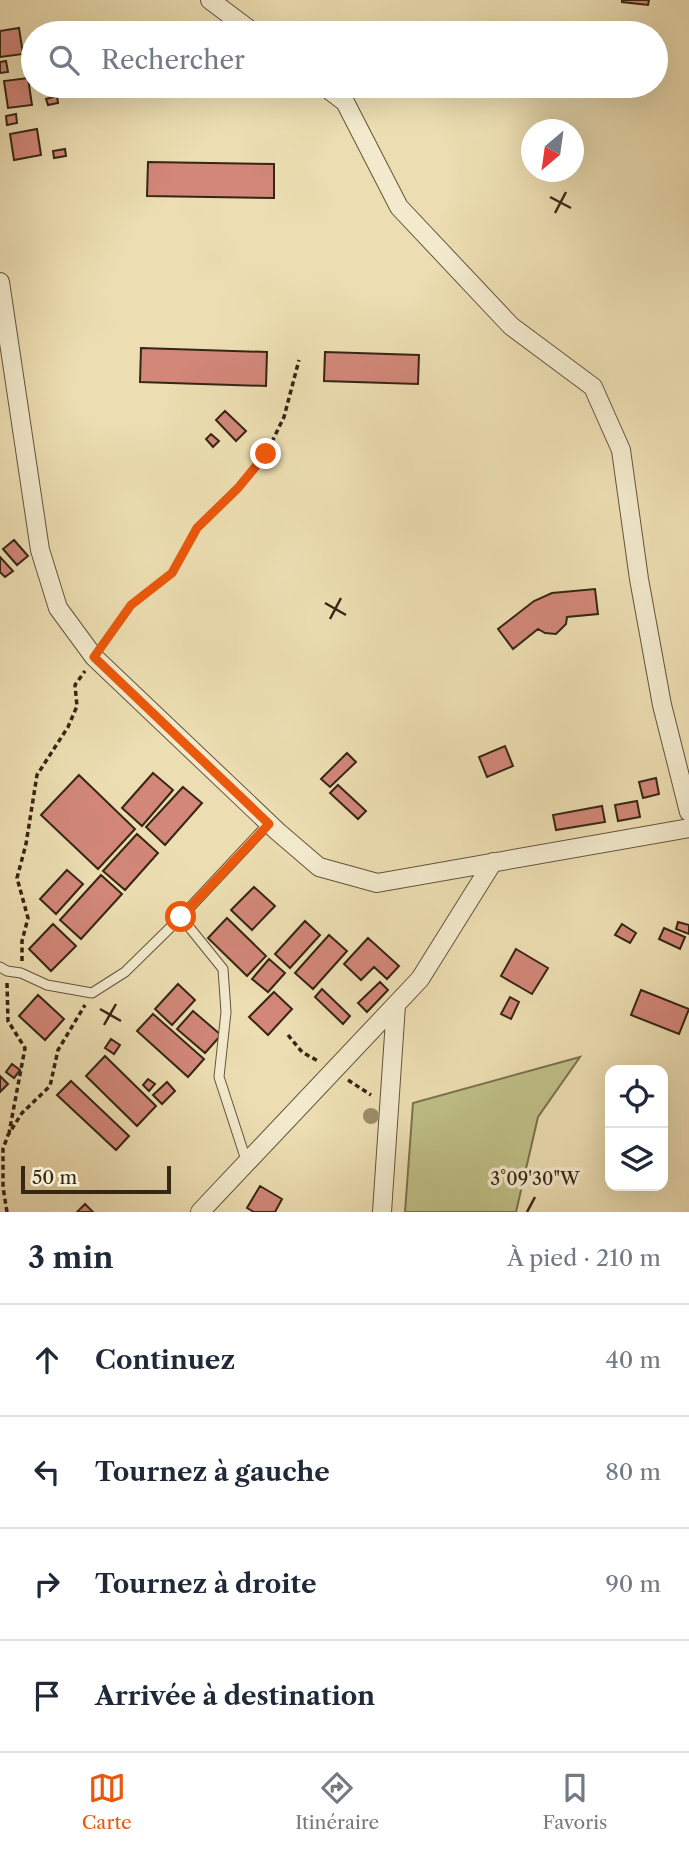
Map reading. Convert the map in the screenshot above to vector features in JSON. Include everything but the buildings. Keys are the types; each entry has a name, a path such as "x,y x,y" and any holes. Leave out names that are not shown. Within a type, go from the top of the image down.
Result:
{"street":[{"path":"210,0 238,21"},
{"path":"340,98 345,102 399,207 511,326 593,387 621,450 639,579 657,680 689,812"},
{"path":"0,282 40,550 58,608 94,657 269,824 319,867 377,883 689,828"},
{"path":"200,1212 420,979 493,862"},
{"path":"382,1212 396,1005"}],"lane":[{"path":"4,969 47,985 92,993 125,972 269,824"},
{"path":"181,917 223,969 226,1012 219,1077 247,1163"}],"path":[{"path":"20,973 22,941 28,918 17,878 26,844 37,775 68,727 77,706 75,685 131,605 172,573 197,528 238,488 266,454 284,417 299,360"},
{"path":"4,969 8,1021 25,1048 4,1149 4,1187 8,1212"},
{"path":"8,1135 22,1113 50,1086 58,1050 92,993"}],"green space":[{"path":"580,1057 538,1117 516,1212 405,1212 413,1103"}],"route":[{"path":"181,917 269,824 94,657 131,605 172,573 197,528 238,488 266,454"}]}
